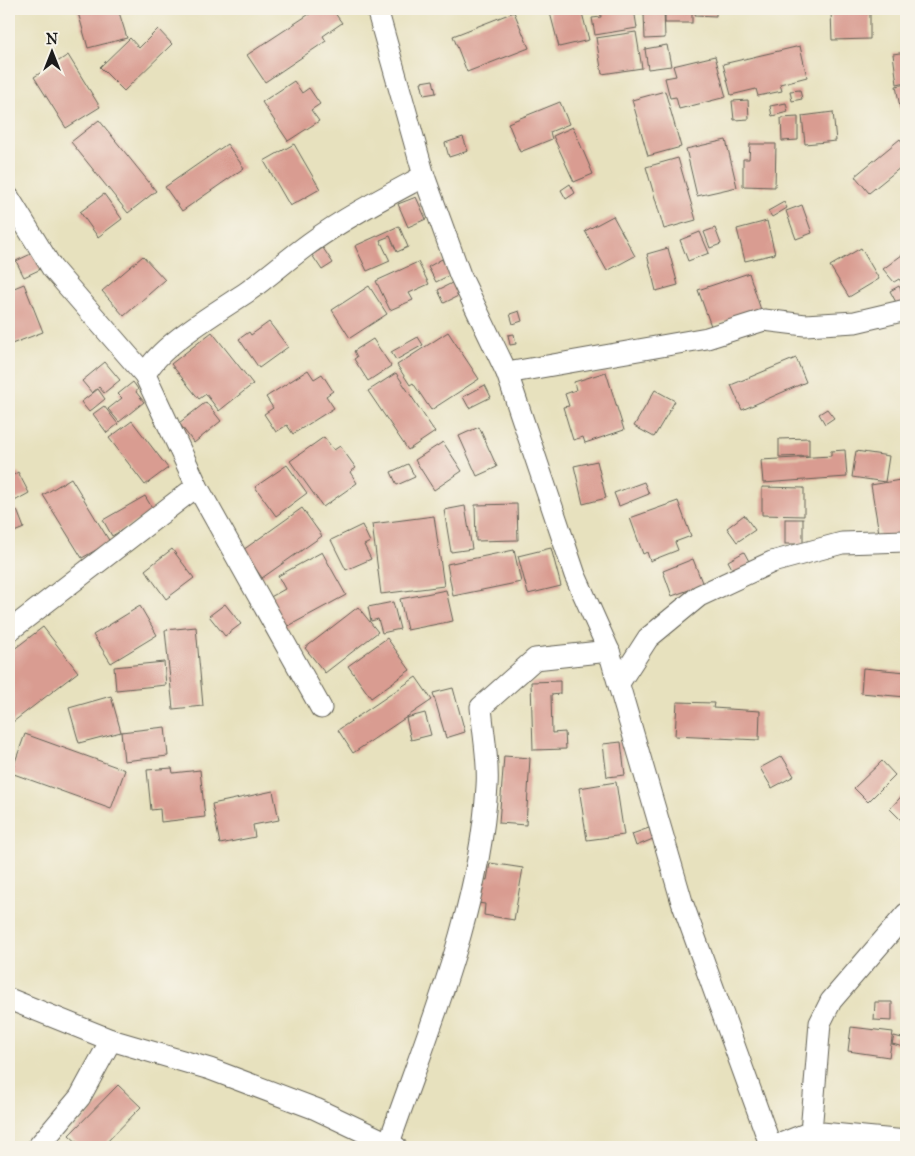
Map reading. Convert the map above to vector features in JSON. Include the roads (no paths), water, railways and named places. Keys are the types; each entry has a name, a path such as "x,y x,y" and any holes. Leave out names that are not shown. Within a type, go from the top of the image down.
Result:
{"street":[{"path":"377,9 424,176 460,275 506,373 576,575 609,651 682,902 772,1147 811,1132 906,1141"},
{"path":"144,375 149,365 182,336 274,272 309,243 358,211 424,176"},
{"path":"9,198 52,268 144,375 197,486 321,708"},
{"path":"506,373 707,338 764,320 805,325 855,322 906,310"},
{"path":"9,631 197,486"},
{"path":"619,683 648,638 699,596 772,562 833,546 906,541"},
{"path":"9,999 110,1040 228,1076 316,1109 392,1145 458,949 476,867 488,785 481,707 535,659 609,651"},
{"path":"811,1132 820,1024 831,1001 906,914"},
{"path":"38,1147 80,1097 110,1040"}]}
